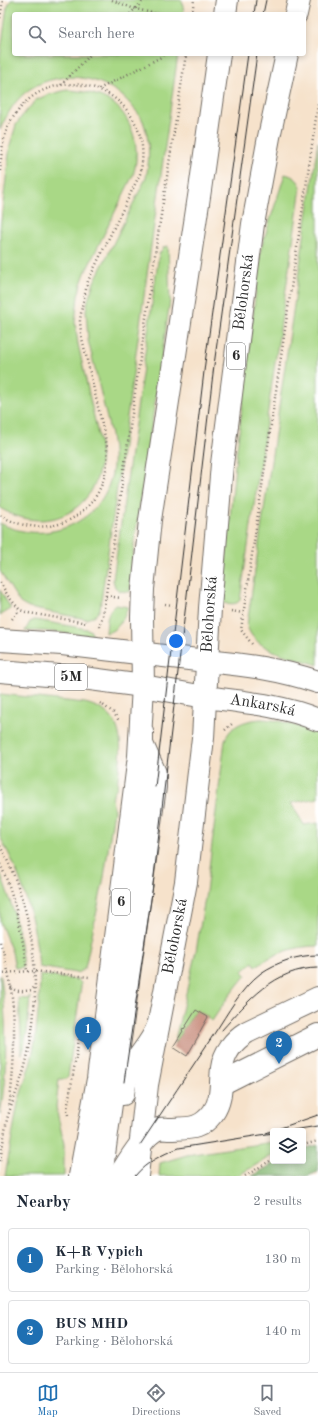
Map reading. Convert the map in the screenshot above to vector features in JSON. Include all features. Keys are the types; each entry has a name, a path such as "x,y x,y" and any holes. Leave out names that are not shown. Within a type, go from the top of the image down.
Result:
{"main road":[{"path":"225,12 227,0"},
{"path":"296,12 299,0"},
{"name":"6","path":"80,1176 98,1079 137,770 143,686 143,589 150,520 219,56"},
{"name":"Bělohorská","path":"136,1176 147,1085 186,882 203,738 206,661 222,464 253,224 269,137 287,56"},
{"name":"5M","path":"0,640 62,644 206,661"},
{"path":"206,661 257,666 318,682"},
{"name":"5M","path":"0,671 88,679 143,686 205,697"},
{"name":"Ankarská","path":"205,697 288,709 318,720"},
{"path":"100,1176 155,787 155,773 142,744 141,724"},
{"path":"119,1176 140,1145 152,1133 158,1129 184,1129 198,1126 214,1112 219,1099 224,1060 228,1051 240,1036 318,998"},
{"path":"111,1176 124,1082 134,1063 154,1034 159,1022"},
{"path":"221,1084 318,1035"},
{"path":"147,1085 148,1097 154,1110 172,1125 184,1129"}],"path":[{"path":"0,18 3,0"},
{"path":"112,0 148,12"},
{"path":"132,12 144,0"},
{"path":"192,12 194,0"},
{"path":"61,85 89,56"},
{"path":"99,89 163,56"},
{"path":"0,582 8,596 20,610 29,613 100,625 106,596 186,56"},
{"path":"0,171 1,147 12,118 31,97 42,90 53,86 75,84 87,85 99,89 118,101 133,118 140,136 143,163 140,174 88,281 80,321 81,334 108,454 105,474 99,492 91,504 80,514 70,520 58,524 36,527 24,526 0,515"},
{"path":"253,646 241,630 318,104"},
{"path":"106,596 129,599"},
{"path":"164,604 173,605"},
{"path":"0,846 13,875 27,917 32,946 35,984 33,1023 26,1061 7,1119"},
{"path":"0,864 9,887 20,924 27,971"},
{"path":"0,942 9,973 14,1049 11,1091 0,1161"},
{"path":"0,973 34,971 89,978"},
{"path":"10,984 14,990 24,991 32,990 35,984"},
{"path":"306,1144 318,1141"},
{"path":"246,1176 270,1162"}],"green space":[{"path":"11,0 182,0 184,12 12,12 12,56 178,56 100,609 94,616 86,619 29,608 20,603 0,571 0,523 15,529 31,532 47,532 62,529 77,522 89,513 100,501 108,487 113,468 112,442 88,340 86,310 94,282 146,178 149,156 148,142 142,119 122,96 111,88 84,78 70,77 56,79 43,82 30,89 20,97 12,107 0,130 0,58 7,8"},
{"path":"67,90 92,94 114,104 127,119 131,127 136,147 136,156 133,175 85,273 78,296 75,322 78,344 100,444 100,465 95,484 85,499 72,510 56,518 39,520 20,517 0,508 0,229 10,145 16,125 36,100 47,95"},
{"path":"318,142 318,665 287,656 266,647 258,642 251,634 247,625"},
{"path":"285,174 295,178 301,187 240,600 234,604 222,603 235,466 261,248"},
{"path":"168,246 170,301 134,543 130,592 119,591 115,587 113,580 159,254 164,247"},
{"path":"0,590 10,609 0,615"},
{"path":"116,605 128,607 118,626 106,633 110,610"},
{"path":"35,620 87,629 90,630 93,636 43,631 25,631 30,622"},
{"path":"0,694 85,703 99,708 110,716 116,725 119,736 120,760 117,787 112,801 114,810 104,877 85,968 80,972 76,973 39,967 27,900 15,868 0,837"},
{"path":"262,719 284,722 318,734 318,798 291,803 304,825 318,823 318,946 301,947 286,951 270,957 256,966 253,962 243,971 246,975 212,1021 196,1010 174,1044 196,951 206,892 225,740 231,730 240,724 251,720"},
{"path":"0,873 9,896 15,919 23,967 15,968 12,952 0,922"},
{"path":"40,975 78,980 81,983 68,1077 67,1079 59,1079 56,1107 64,1144 64,1176 5,1176 18,1103 31,1061 35,1041"},
{"path":"0,976 6,1046 3,1098 0,1115"},
{"path":"30,997 27,1032 22,1054 19,998 27,999"},
{"path":"270,1142 270,1157 237,1176 159,1176 160,1163 187,1155"},
{"path":"318,1145 318,1172 308,1176 252,1176 273,1164 306,1164 306,1148"}],"building":[{"path":"196,1010 208,1017 187,1056 173,1047 183,1031 183,1028 184,1029"}],"tram line":[{"path":"254,12 256,0"},
{"path":"263,12 266,0"},
{"path":"155,787 205,363 248,56"},
{"path":"124,1082 152,893 214,365 257,56"},
{"path":"140,1145 235,1001 247,986 261,973 281,962 303,956 318,955"},
{"path":"222,1030 252,998 276,980 303,969 318,968"},
{"path":"266,1133 318,1115"},
{"path":"306,1128 318,1126"},
{"path":"135,1176 139,1171 155,1159 179,1148 270,1133"}],"place":[{"name":"K+R Vypich","path":"88,1050"},
{"name":"BUS MHD","path":"279,1064"}]}
